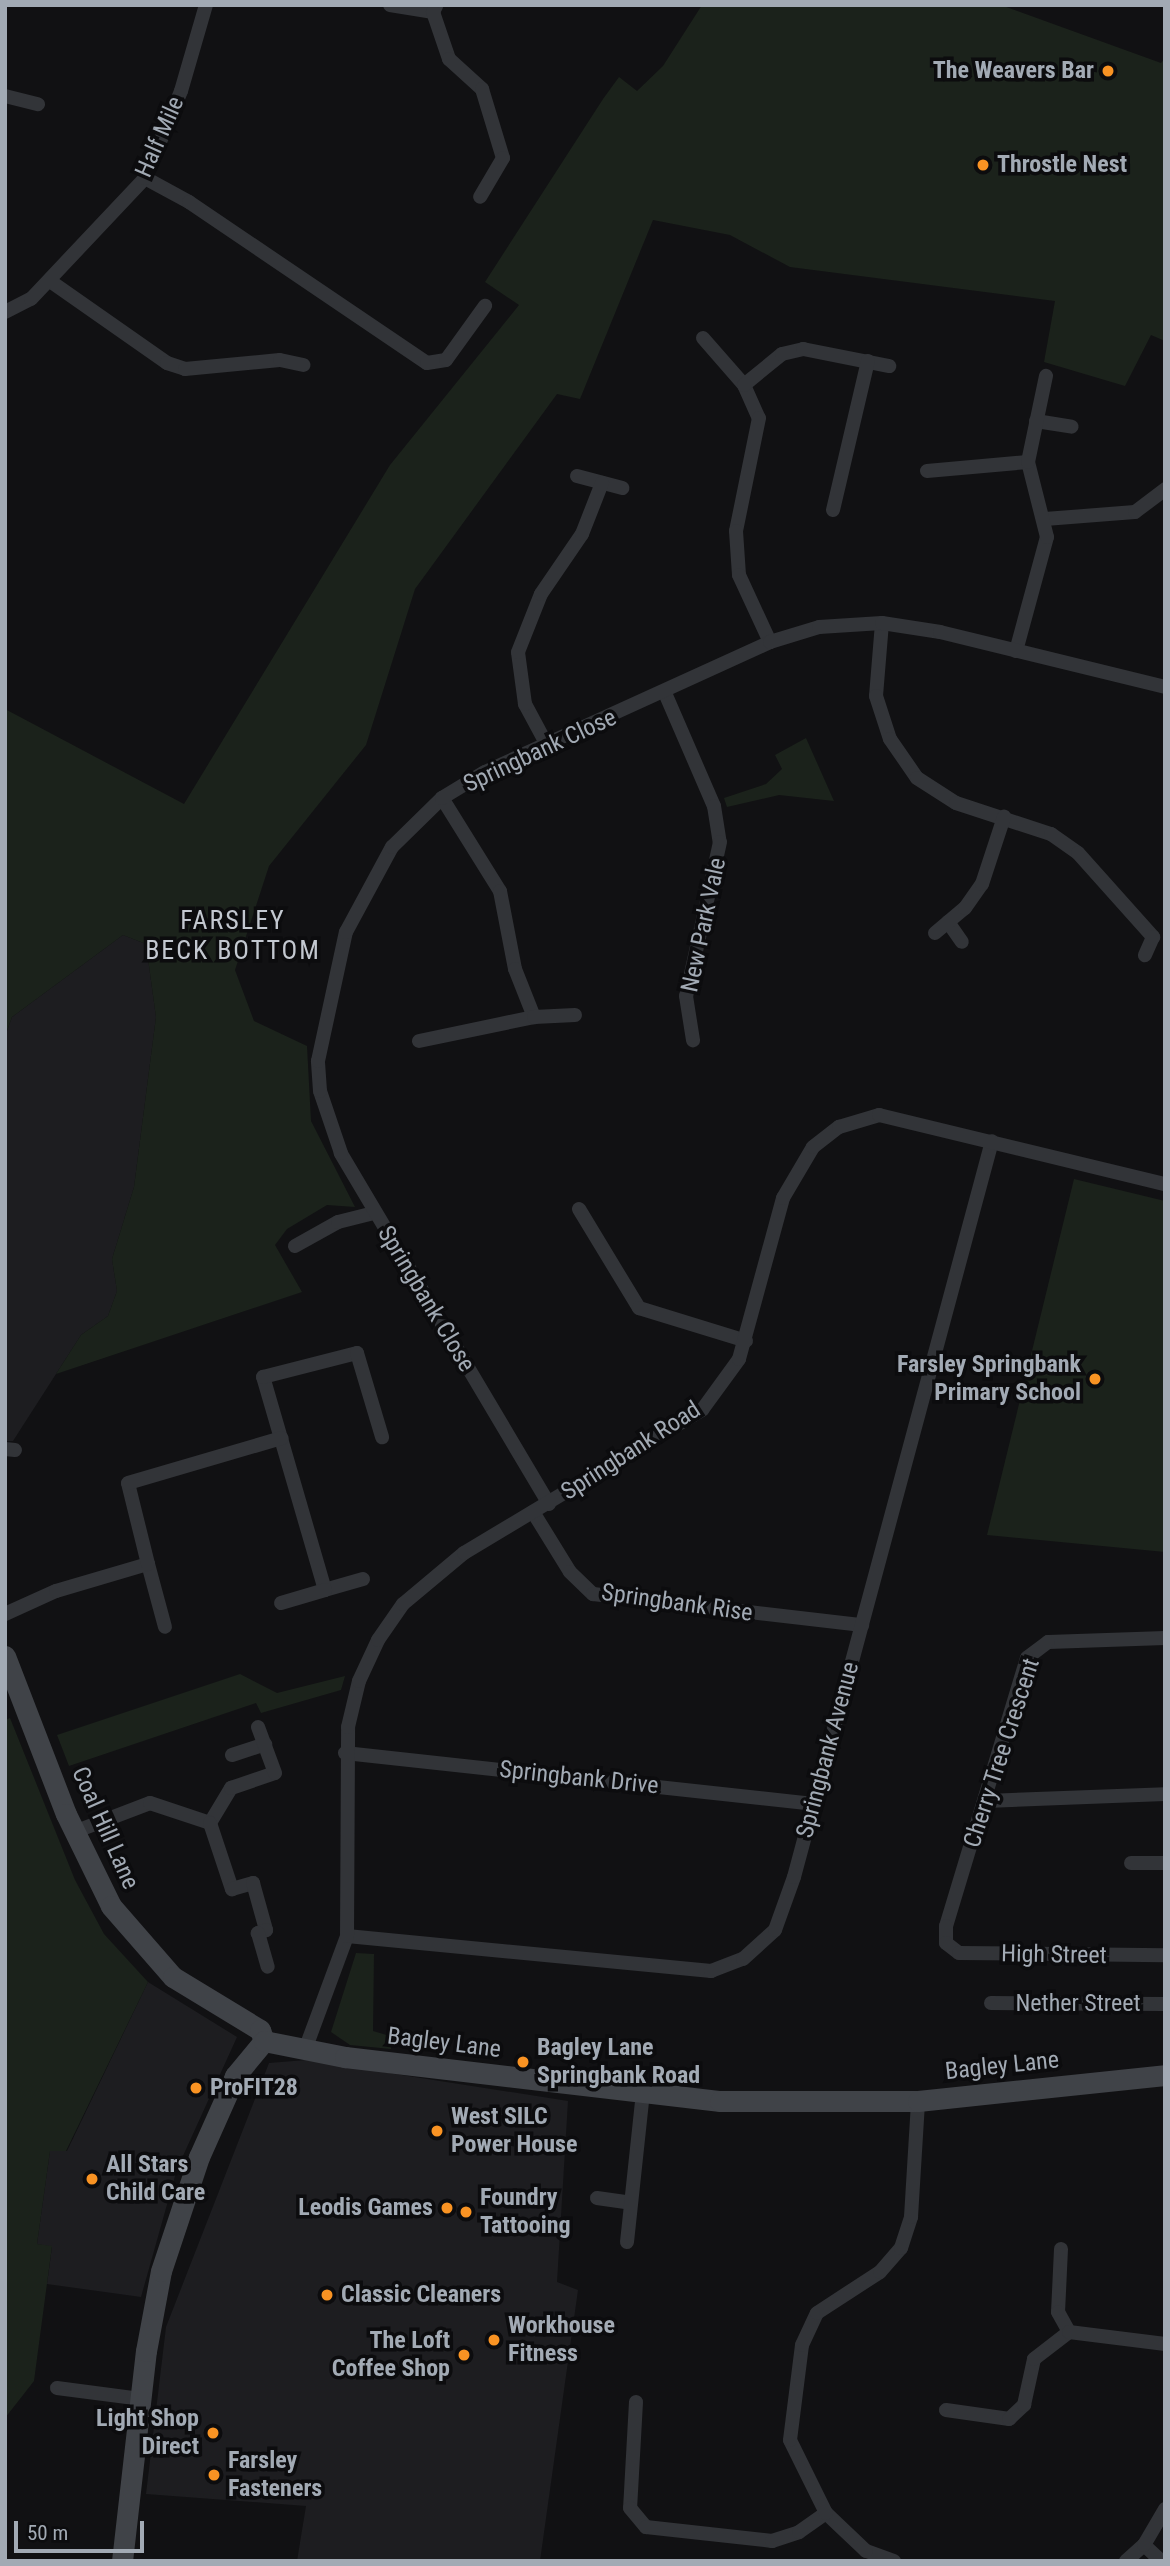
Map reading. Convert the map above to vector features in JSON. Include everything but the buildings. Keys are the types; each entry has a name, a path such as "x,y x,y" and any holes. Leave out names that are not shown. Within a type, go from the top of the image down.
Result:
{"street":[{"name":"Half Mile","path":"5,312 31,299 50,281 145,178 181,91 206,5"},
{"path":"390,5 435,9 449,59 482,89 503,158 480,197"},
{"path":"5,96 38,104"},
{"path":"145,178 189,202 427,363 446,360 485,306"},
{"path":"50,281 176,366 281,360 303,365"},
{"path":"704,338 744,385 759,418 736,531 739,575 770,642"},
{"path":"744,385 782,354 803,349 889,366"},
{"path":"833,510 868,361"},
{"path":"1016,651 1047,537 1045,519 1030,486 1028,462 1046,376"},
{"path":"1036,421 1072,427"},
{"path":"927,471 1028,462"},
{"path":"577,476 622,488"},
{"path":"547,745 526,704 518,652 535,604 582,534 602,483"},
{"path":"1045,519 1136,512 1165,489"},
{"path":"882,623 876,696 890,739 917,778 956,803 1051,834 1078,853 1159,934 1145,955"},
{"name":"Springbank Close","path":"549,1504 375,1213 330,1124 318,1061 346,932 392,847 442,798 547,745 665,693 770,642 819,626 882,623 1016,651 1165,687"},
{"name":"New Park Vale","path":"665,693 714,806 720,842 686,996 693,1040"},
{"path":"442,798 500,891 515,970 534,1017"},
{"path":"935,933 982,884 1004,817"},
{"path":"948,922 962,942"},
{"path":"419,1041 534,1017 575,1016"},
{"name":"Springbank Road","path":"306,2047 347,1936 351,1869 345,1753 359,1681 403,1604 464,1553 702,1410 746,1341 783,1198 813,1147 839,1127 879,1115 1165,1184"},
{"name":"Springbank Avenue","path":"347,1936 710,1970 743,1959 775,1930 813,1804 992,1141"},
{"path":"579,1209 639,1308 746,1341"},
{"path":"295,1246 338,1222 375,1213"},
{"path":"325,1590 263,1377 357,1353 382,1437"},
{"path":"165,1627 128,1483 282,1438"},
{"name":"Springbank Rise","path":"533,1512 570,1573 593,1594 862,1625"},
{"path":"5,1614 56,1591 148,1564"},
{"path":"281,1603 363,1579"},
{"name":"Cherry Tree Crescent","path":"946,1944 946,1926 986,1801 1027,1658 1038,1646 1165,1638"},
{"name":"Coal Hill Lane","path":"5,1656 74,1832 111,1906 146,1950 173,1977 260,2030 264,2040"},
{"path":"258,1727 275,1773 231,1788 210,1823 232,1889 253,1883 266,1930 258,1933 268,1967"},
{"path":"232,1755 265,1744"},
{"name":"Springbank Drive","path":"345,1753 813,1804"},
{"path":"986,1801 1165,1794"},
{"path":"74,1832 150,1803 210,1823"},
{"path":"1131,1863 1165,1863"},
{"name":"High Street","path":"946,1944 960,1953 1165,1955"},
{"name":"Nether Street","path":"991,2003 1165,2004"},
{"path":"121,2561 161,2271 180,2209 235,2076 264,2040"},
{"name":"Bagley Lane","path":"264,2040 345,2057 643,2093 760,2102 918,2101 1165,2075"},
{"path":"627,2242 643,2093"},
{"path":"894,2561 866,2551 826,2513 790,2440 802,2345 817,2313 880,2273 901,2248 911,2217 918,2101"},
{"path":"597,2198 631,2203"},
{"path":"1061,2249 1058,2312 1069,2332"},
{"path":"946,2410 1009,2418 1024,2405 1034,2359 1069,2332 1165,2344"},
{"path":"58,2388 142,2399"},
{"path":"636,2402 630,2508 646,2527 772,2541 799,2532 826,2513"},
{"path":"1126,2561 1144,2544 1165,2509"},
{"path":"1144,2544 1161,2561"}],"shaded area":[{"path":"702,5 1001,5 1161,63 1165,58 1165,341 1151,335 1125,386 1044,362 1055,301 790,267 730,235 653,220 580,399 557,394 415,589 366,745 269,866 235,970 254,1021 307,1046 311,1121 355,1207 327,1205 287,1229 275,1245 302,1292 56,1374 81,1335 108,1316 117,1291 112,1259 134,1187 156,1017 146,944 123,935 12,1017 5,1036 5,709 184,804 390,465 519,305 485,282 603,99 619,77 637,91 663,66"},
{"path":"806,738 834,801 779,795 727,807 724,798 766,784 782,769 775,755"},
{"path":"123,935 146,944 156,1017 134,1187 112,1259 117,1291 108,1316 81,1335 13,1441 5,1441 5,1036 12,1017"},
{"name":"Farsley Springbank Primary School","path":"1074,1179 1165,1201 1165,1552 987,1535"},
{"path":"240,1674 277,1693 345,1676 341,1690 261,1713 256,1703 69,1766 57,1735"},
{"path":"10,1718 75,1880 104,1934 148,1982 66,2151 50,2151 37,2244 52,2246 34,2381 5,2418 5,1720"},
{"path":"356,1953 374,1954 373,2031 390,2036 391,2049 350,2045 331,2032"},
{"path":"148,1982 237,2037 177,2169 141,2297 47,2284 52,2247 37,2244 50,2151 67,2151"},
{"path":"306,2060 568,2101 557,2282 578,2290 540,2561 297,2561 306,2506 146,2494 166,2327 269,2063"}],"place":[{"name":"The Weavers Bar","path":"1108,71"},
{"name":"Throstle Nest","path":"983,165"},
{"name":"Farsley Springbank Primary School","path":"1095,1379"},
{"name":"Bagley Lane Springbank Road","path":"523,2062"},
{"name":"ProFIT28","path":"196,2088"},
{"name":"West SILC Power House","path":"437,2131"},
{"name":"All Stars Child Care","path":"92,2179"},
{"name":"Leodis Games","path":"447,2208"},
{"name":"Foundry Tattooing","path":"466,2212"},
{"name":"Classic Cleaners","path":"327,2295"},
{"name":"Workhouse Fitness","path":"494,2340"},
{"name":"The Loft Coffee Shop","path":"464,2355"},
{"name":"Light Shop Direct","path":"213,2433"},
{"name":"Farsley Fasteners","path":"214,2475"}],"district":[{"name":"FARSLEY BECK BOTTOM","path":"233,936"}]}
